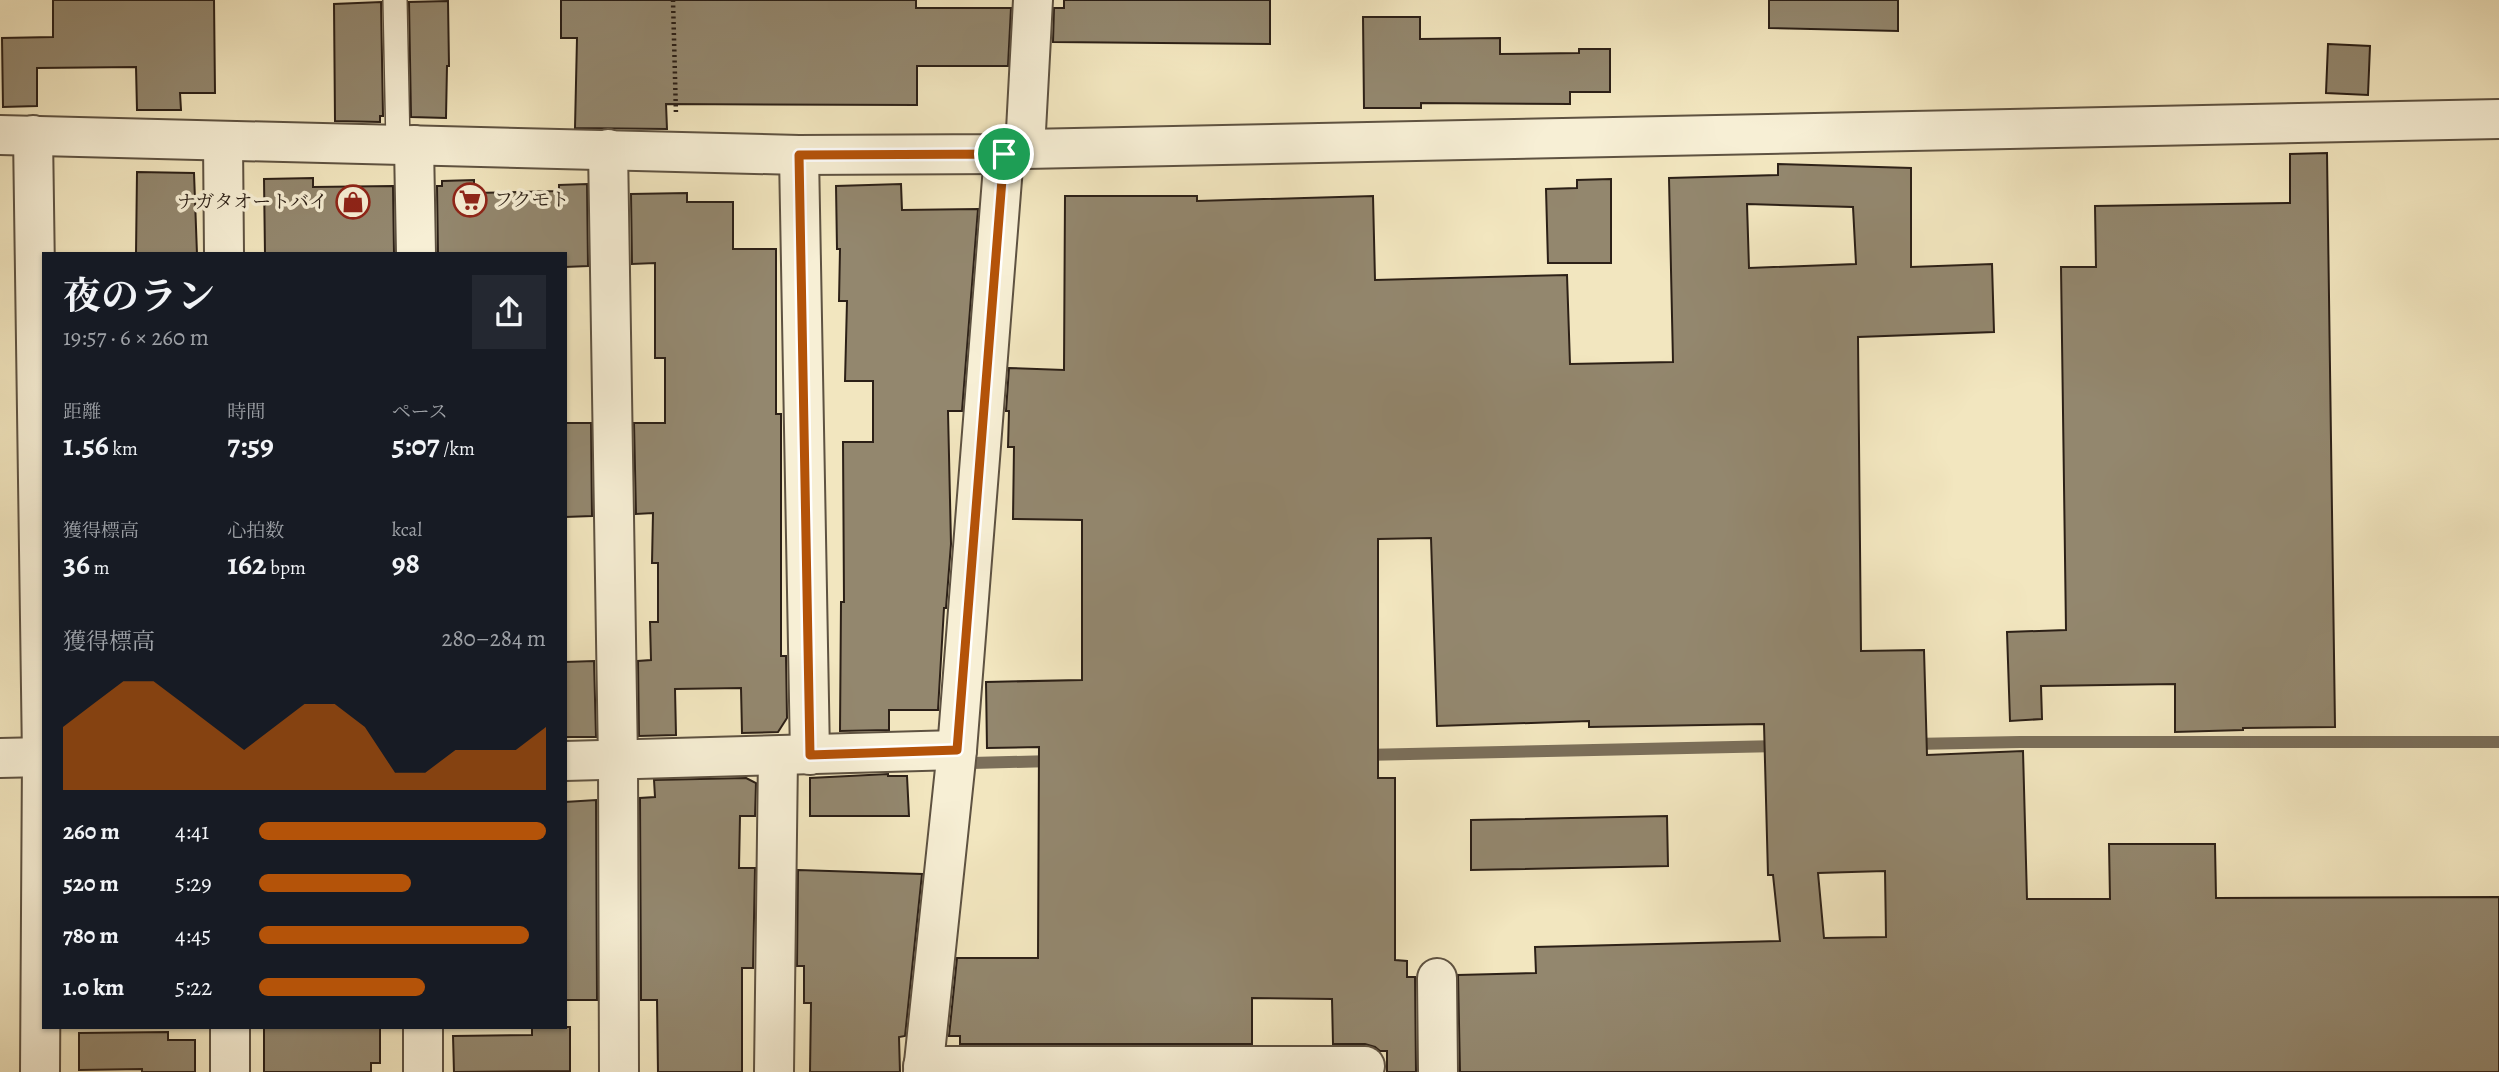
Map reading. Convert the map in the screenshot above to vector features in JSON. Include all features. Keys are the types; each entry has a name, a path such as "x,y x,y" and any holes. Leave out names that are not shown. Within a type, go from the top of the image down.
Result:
{"street":[{"path":"1033,0 1014,152 957,750 923,1069 1241,1070 1365,1066"},
{"path":"42,734 16,135 799,155 2499,119"},
{"path":"223,142 224,252"},
{"path":"406,145 416,252"},
{"path":"608,149 618,761 619,1072"},
{"path":"774,1072 794,755 799,155"},
{"path":"567,761 957,750"},
{"path":"0,758 42,757"},
{"path":"40,1072 42,862"},
{"path":"1437,978 1438,1072"},
{"path":"230,1029 230,1072"},
{"path":"423,1029 423,1072"}],"lane":[{"path":"395,0 406,145"}],"path":[{"path":"673,0 677,151"}],"building":[{"path":"53,0 214,0 215,93 180,93 181,110 137,110 136,67 37,68 37,106 3,107 2,38 53,37"},
{"path":"561,0 916,0 916,8 1011,8 1008,66 917,66 917,105 666,104 667,129 575,128 577,38 561,38"},
{"path":"1064,0 1270,0 1270,44 1053,42 1054,8 1064,8"},
{"path":"1769,0 1898,0 1898,31 1769,28"},
{"path":"448,1 449,66 446,118 411,117 409,2"},
{"path":"381,2 383,116 380,116 380,122 335,121 334,4"},
{"path":"1363,17 1420,17 1420,39 1500,38 1500,54 1579,53 1579,49 1610,49 1610,92 1570,92 1570,104 1421,103 1421,108 1364,108"},
{"path":"2328,44 2370,46 2368,95 2326,93"},
{"path":"2327,153 2335,727 2175,732 2175,684 2041,686 2042,719 2010,721 2007,632 2066,630 2061,267 2096,267 2095,206 2290,203 2290,154"},
{"path":"1778,164 1911,168 1911,267 1992,264 1994,332 1858,337 1861,651 1924,650 1927,755 2023,751 2027,899 2110,899 2109,844 2215,844 2216,898 2499,897 2499,1072 1460,1072 1458,975 1536,973 1535,947 1780,941 1773,875 1768,875 1764,724 1589,727 1589,721 1437,726 1431,538 1378,539 1378,778 1395,778 1395,960 1407,961 1407,977 1415,977 1416,1072 1387,1072 1387,1051 1380,1051 1365,1044 1333,1044 1332,999 1252,998 1252,1044 960,1044 960,1036 949,1036 957,958 1038,958 1039,747 987,748 986,682 1082,680 1082,520 1013,519 1014,447 1008,447 1009,411 1006,411 1009,368 1064,370 1065,196 1197,196 1197,201 1373,196 1375,280 1567,275 1570,364 1673,362 1669,178 1778,175","holes":["1747,204 1853,207 1856,264 1749,268","1885,871 1886,937 1824,938 1818,873"]},
{"path":"137,172 194,173 197,252 136,252"},
{"path":"313,178 313,187 393,186 394,252 265,252 264,179"},
{"path":"1611,179 1611,263 1548,263 1546,189 1577,188 1577,180"},
{"path":"474,180 474,193 559,191 559,185 587,184 588,266 567,267 567,252 438,252 437,186 442,186 442,181"},
{"path":"901,184 902,210 978,209 962,411 948,411 951,544 938,710 889,710 889,730 840,731 841,602 844,602 843,442 873,442 873,381 845,381 847,301 839,301 840,249 837,249 836,186"},
{"path":"687,193 687,202 733,202 733,249 776,249 776,414 781,414 781,656 786,656 787,718 778,732 742,733 741,688 675,689 676,735 639,736 638,661 651,660 650,622 658,622 658,563 652,563 653,513 636,514 634,423 665,423 665,358 655,358 655,263 632,264 631,194"},
{"path":"567,423 591,423 592,516 567,517"},
{"path":"594,661 596,737 567,737 567,662"},
{"path":"888,774 907,776 909,816 810,816 810,778"},
{"path":"746,778 756,783 755,816 740,816 739,868 755,868 753,968 742,968 742,1072 658,1072 657,1000 641,1000 640,798 655,797 654,780"},
{"path":"596,800 597,1000 567,1000 567,802"},
{"path":"1667,816 1668,866 1471,870 1471,820"},
{"path":"798,870 922,874 905,1036 899,1037 900,1072 810,1072 811,1003 804,1003 804,966 797,966"},
{"path":"570,1027 570,1071 454,1072 453,1036 532,1035 532,1029"},
{"path":"264,1029 380,1029 380,1063 371,1063 371,1072 264,1072"},
{"path":"168,1032 168,1040 195,1040 195,1072 79,1070 79,1033"}],"waterway":[{"path":"1911,744 2499,742"},
{"path":"1362,755 1781,746"},
{"path":"971,763 1053,761"}],"place":[{"name":"フクモト","path":"470,200"},
{"name":"ナガタオートバイ","path":"353,202"}],"route":[{"path":"1004,154 957,750 810,755 799,155 1004,154"}]}
